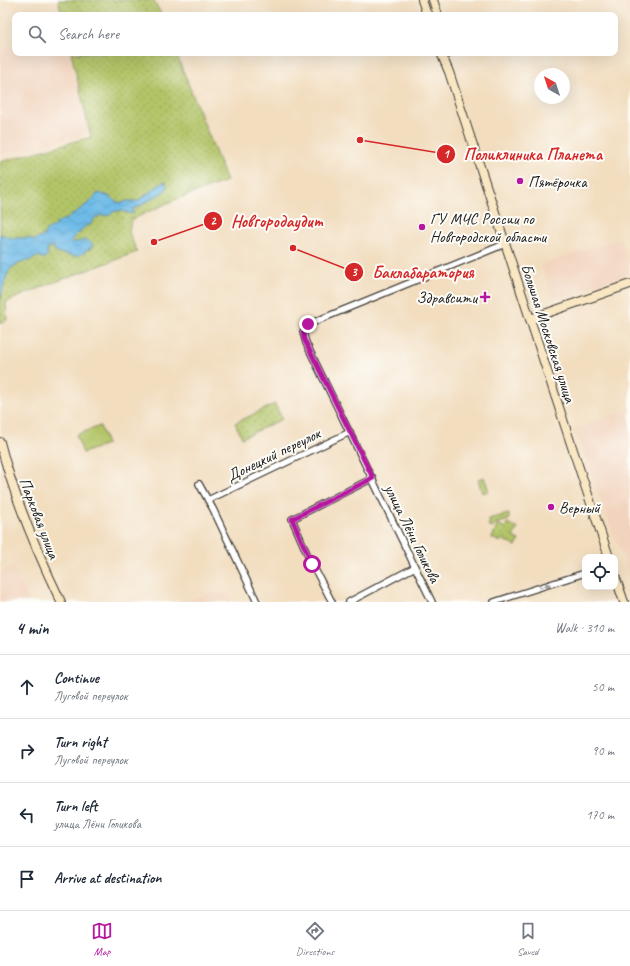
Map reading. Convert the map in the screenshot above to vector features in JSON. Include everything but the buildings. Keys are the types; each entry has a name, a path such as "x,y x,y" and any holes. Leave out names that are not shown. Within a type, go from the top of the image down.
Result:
{"main road":[{"path":"422,0 426,12"},
{"path":"433,0 437,12"},
{"name":"Большая Московская улица","path":"442,56 449,72 608,554"},
{"name":"Большая Московская улица","path":"447,56 449,72"},
{"path":"530,319 630,284"},
{"name":"Парковая улица","path":"0,442 25,523 61,602"},
{"path":"618,585 624,602"}],"street":[{"name":"улица Лёни Голикова","path":"432,602 373,478 304,339 303,332 308,324 505,244"},
{"name":"Донецкий переулок","path":"208,500 350,432"},
{"path":"332,602 309,558 292,519 373,478"},
{"path":"199,484 257,602"},
{"path":"349,602 415,567"},
{"path":"494,602 582,574"}],"shaded area":[{"path":"623,0 630,0 630,21"},
{"path":"12,48 12,56 70,56 88,134 0,155 0,51"},
{"path":"621,238 630,267 630,274 553,299 541,265"},
{"path":"630,408 630,578 574,429"},
{"path":"13,566 29,602 0,602 0,573"},
{"path":"213,592 218,595 228,592 232,602 183,602"}],"green space":[{"path":"58,0 153,0 160,12 61,12"},
{"path":"72,56 177,56 227,181 172,201 131,220 129,232 137,252 6,302 7,320 0,324 0,162 91,137"},
{"path":"275,404 282,419 242,438 235,423"},
{"path":"100,426 107,444 83,453 76,435"},
{"path":"484,477 489,491 482,493 478,479"},
{"path":"509,514 509,520 495,524 493,528 488,525 490,522 488,519"},
{"path":"507,523 518,528 513,537 519,540 516,546 501,539 500,542 492,538 498,524 505,528"}],"water":[{"path":"163,182 166,182 166,190 132,209 134,211 132,214 122,211 115,211 109,215 98,216 91,224 83,228 80,233 78,233 71,240 72,242 87,240 93,244 91,248 80,255 75,256 57,253 52,246 47,249 48,255 44,259 37,257 14,266 8,272 6,277 0,301 0,234 11,238 30,238 35,240 37,238 41,238 47,229 50,229 62,220 65,220 90,202 98,193 109,196 115,201 122,203 127,201 138,201"}],"place":[{"name":"Поликлиника Планета","path":"360,140"},
{"name":"Пятёрочка","path":"520,181"},
{"name":"ГУ МЧС России по Новгородской области","path":"422,227"},
{"name":"Новгородаудит","path":"154,242"},
{"name":"Баклабаратория","path":"293,248"},
{"name":"Здравсити","path":"485,297"},
{"name":"Верный","path":"551,507"}],"route":[{"path":"308,324 303,332 304,339 373,478 292,519 312,564"}]}
